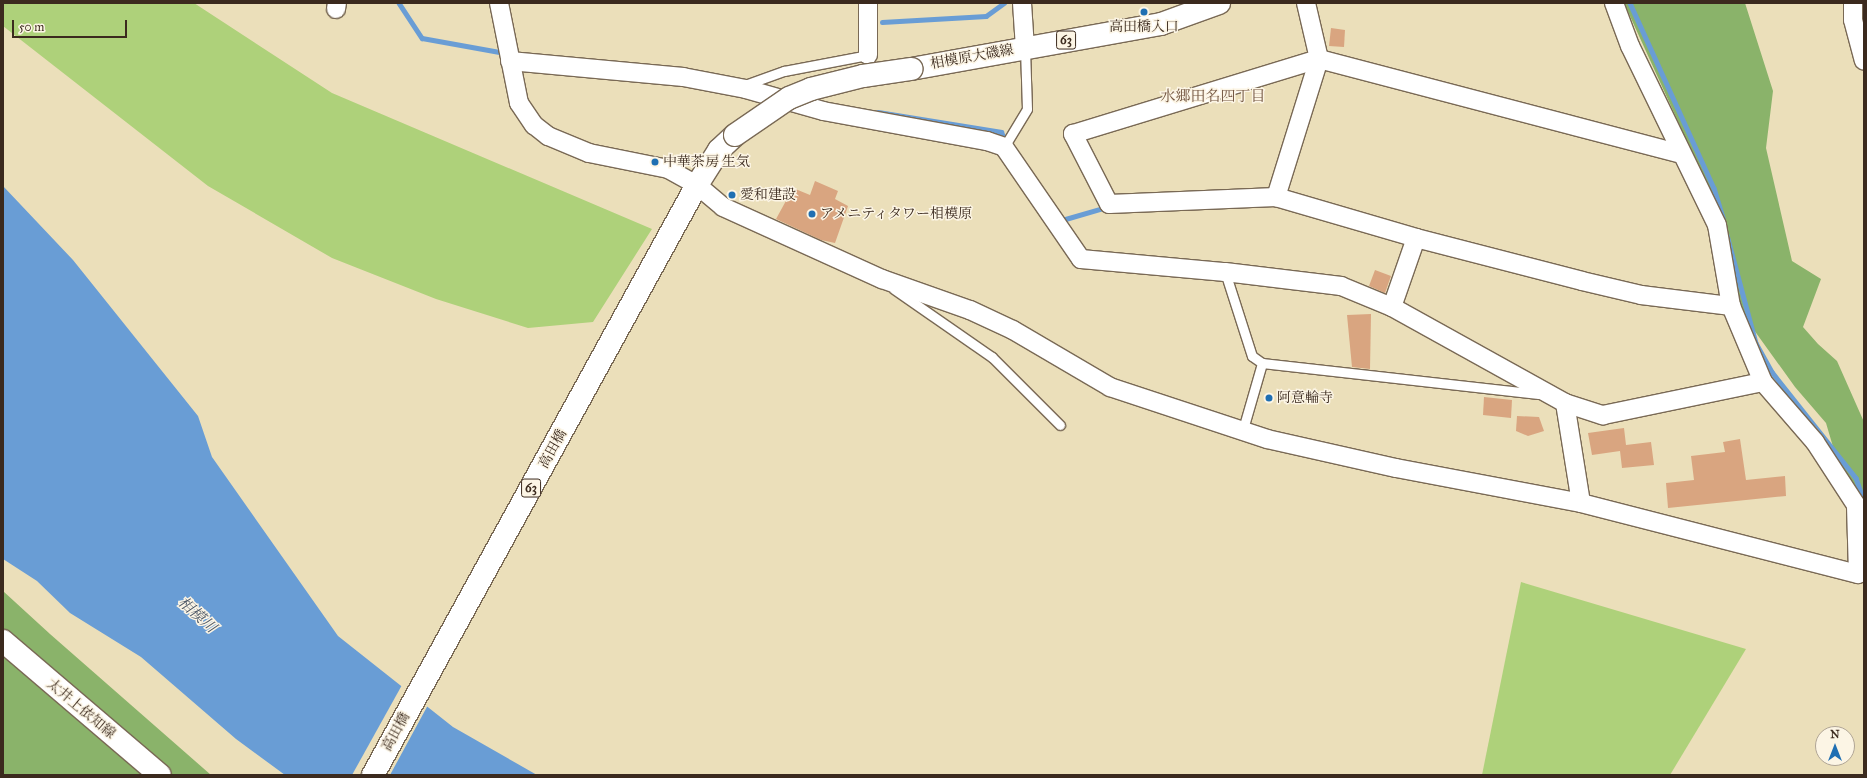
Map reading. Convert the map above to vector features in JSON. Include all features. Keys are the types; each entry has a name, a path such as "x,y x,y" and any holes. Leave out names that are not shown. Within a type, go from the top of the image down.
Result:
{"main road":[{"name":"相模原大磯線","path":"693,193 719,150 735,135 789,98 811,89 863,76 911,69 1161,24 1219,3"},
{"name":"高田橋","path":"373,775 693,193"},
{"name":"太井上依知線","path":"3,641 160,775"}],"street":[{"path":"499,3 510,61 522,109 534,125 548,136 589,153 668,169 693,193 882,279 970,310 1013,330 1110,387 1160,405 1243,429 1267,439 1396,468 1581,503 1858,574 1856,505 1815,442 1763,382 1731,306 1717,225 1630,46 1614,3"},
{"path":"868,3 868,55"},
{"path":"1276,197 1319,59 1306,3"},
{"path":"1853,3 1853,20 1864,61"},
{"path":"1022,5 1025,48"},
{"path":"1682,154 1319,59 1073,134 1109,204 1276,197 1416,238 1641,295 1731,306"},
{"path":"510,61 683,77 736,87 823,111 1008,143 1080,259 1225,272 1341,286 1392,307 1548,395 1565,403 1603,415 1763,382"},
{"path":"1392,307 1416,238"},
{"path":"1565,403 1581,503"}],"lane":[{"path":"1008,143 1027,109 1025,48"},
{"path":"736,87 784,71 868,55"},
{"path":"1225,272 1252,356 1262,363 1548,395"},
{"path":"882,279 917,307 992,357 1060,425"},
{"path":"1243,429 1262,363"}],"green space":[{"path":"3,3 194,3 332,93 652,229 593,322 528,328 436,299 332,258 208,186 3,26"},
{"path":"1624,3 1745,3 1773,91 1766,148 1792,261 1821,279 1803,327 1818,344 1837,361 1864,422 1864,552 1826,423 1795,387 1736,305 1711,194"},
{"path":"1521,582 1746,649 1670,775 1482,775"},
{"path":"3,591 50,634 211,775 3,775"}],"water":[{"name":"相模川","path":"3,186 73,260 198,416 212,457 338,636 453,727 537,775 285,775 236,739 141,657 70,613 37,581 3,559"}],"pier":[{"path":"402,685 428,705 390,775 352,775"}],"building":[{"path":"1331,28 1345,30 1344,47 1329,46"},
{"name":"アメニティタワー相模原","path":"815,181 838,191 835,199 848,206 835,243 821,240 776,219 793,188 810,195"},
{"path":"1375,270 1391,276 1385,293 1369,286"},
{"path":"1371,314 1370,369 1352,367 1347,315"},
{"path":"1484,397 1512,400 1511,418 1483,415"},
{"path":"1517,416 1539,417 1544,431 1528,436 1516,431"},
{"path":"1624,428 1626,445 1651,442 1654,465 1622,468 1620,451 1592,455 1588,433"},
{"path":"1740,439 1746,480 1785,476 1786,496 1668,508 1666,483 1694,480 1691,456 1725,452 1723,442"}],"waterway":[{"path":"399,3 422,38 505,53"},
{"path":"882,22 986,16 1004,3"},
{"path":"1630,3 1714,188 1723,218"},
{"path":"878,112 1001,132 1007,142"},
{"path":"1062,220 1103,208"},
{"path":"1727,235 1756,343 1772,372 1856,478 1864,501"}],"place":[{"name":"高田橋入口","path":"1144,12"},
{"name":"中華茶房 生気","path":"655,162"},
{"name":"愛和建設","path":"732,195"},
{"name":"アメニティタワー相模原","path":"812,214"},
{"name":"阿意輪寺","path":"1269,398"}],"district":[{"name":"水郷田名四丁目","path":"1213,97"}]}
